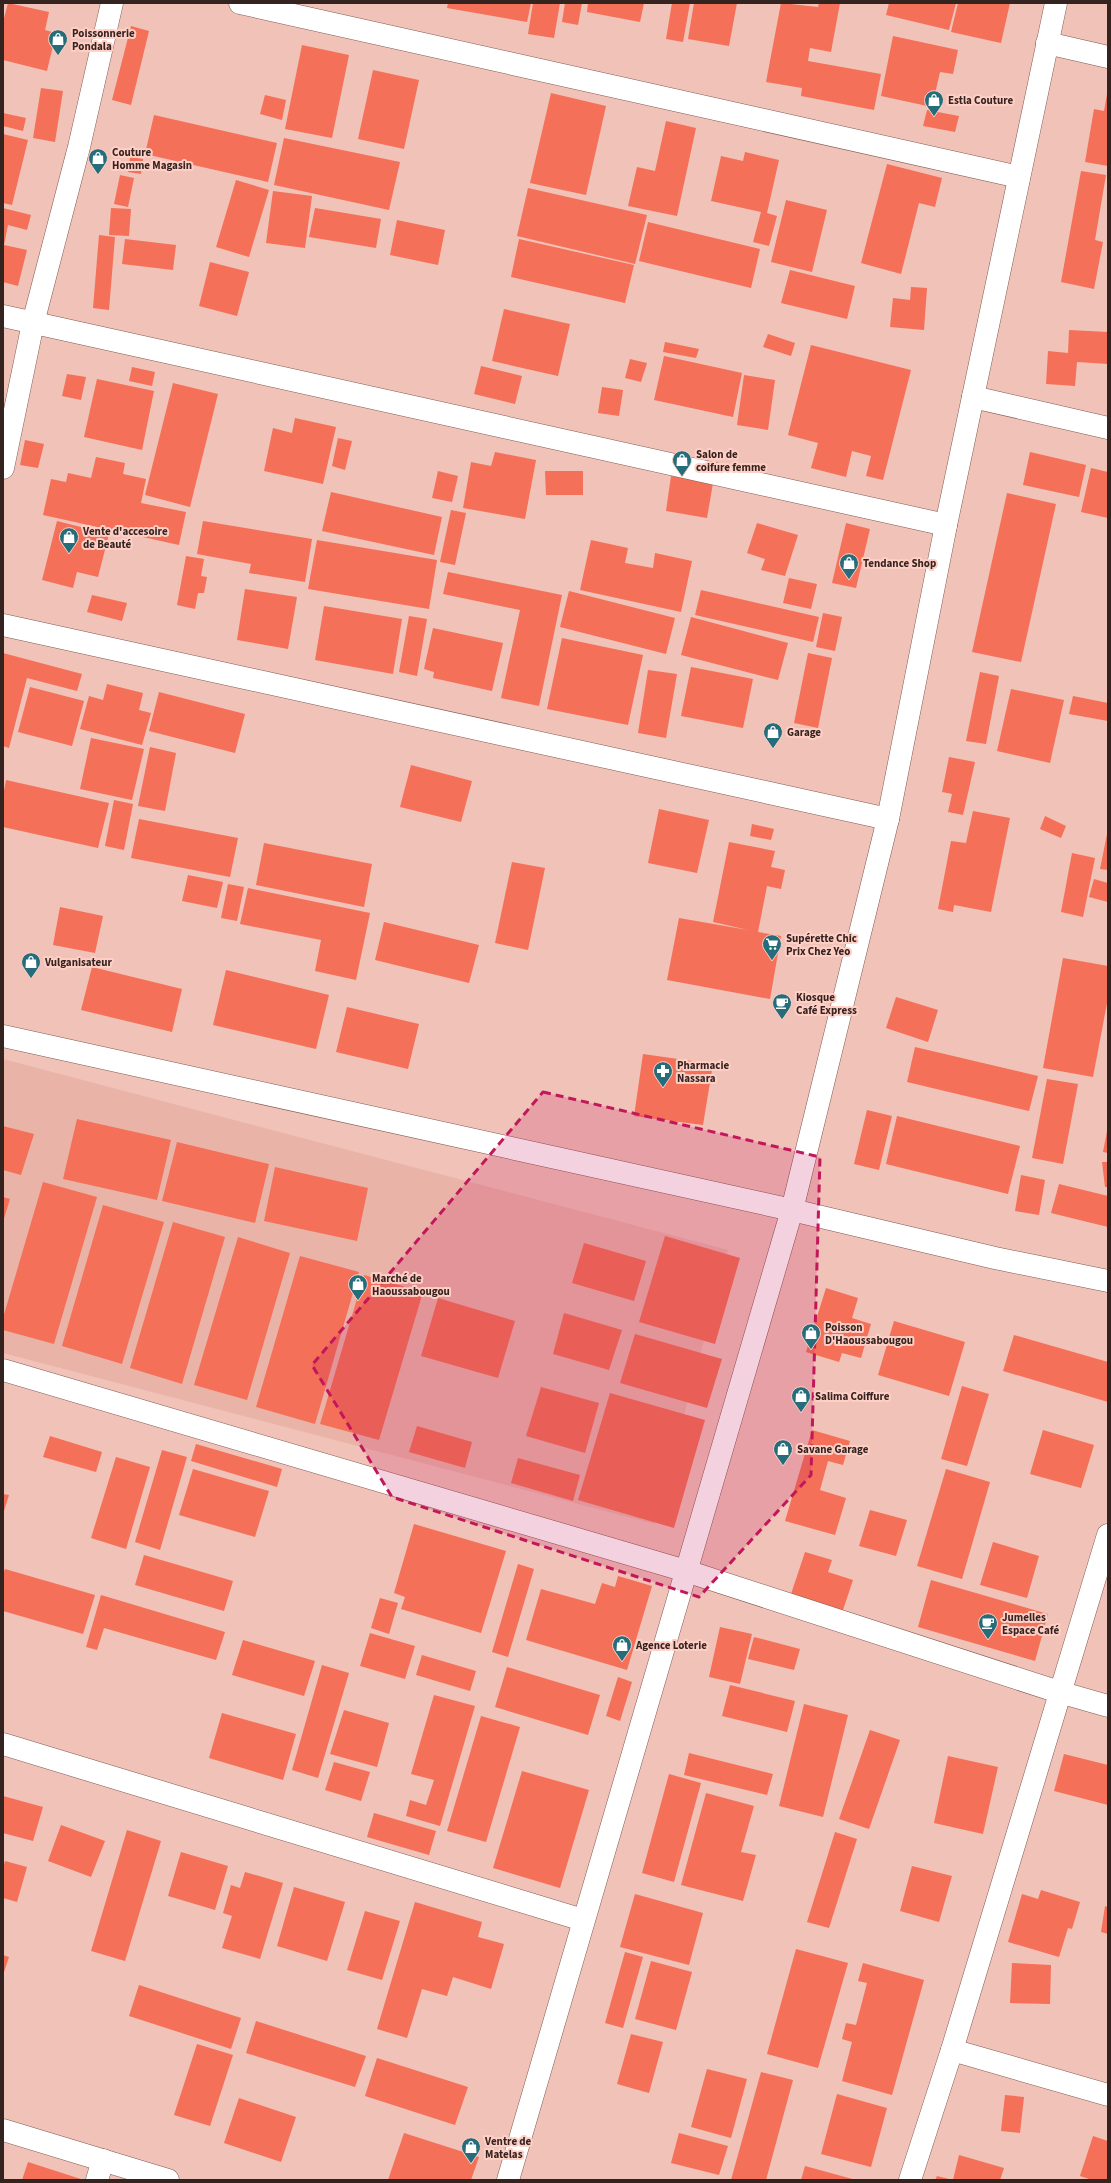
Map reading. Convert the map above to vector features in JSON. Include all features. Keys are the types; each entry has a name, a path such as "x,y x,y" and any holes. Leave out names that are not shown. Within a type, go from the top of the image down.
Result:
{"street":[{"path":"3,468 33,323 79,148 112,3"},
{"path":"240,3 1019,177"},
{"path":"508,2180 792,1210 888,819 946,525 1056,3"},
{"path":"1047,43 1108,57"},
{"path":"3,316 946,525"},
{"path":"973,397 1108,428"},
{"path":"3,625 888,819"},
{"path":"3,1036 792,1210 995,1258 1108,1281"},
{"path":"3,1370 686,1571 1059,1692 1108,1706"},
{"path":"910,2180 952,2050 1059,1692 1108,1535"},
{"path":"3,1744 584,1920"},
{"path":"952,2050 1108,2095"},
{"path":"3,2130 100,2170 168,2180"}],"highlighted area":[{"path":"543,1092 820,1157 811,1475 699,1597 392,1497 312,1365"}],"shaded area":[{"name":"Marché de Haoussabougou","path":"3,1059 728,1250 655,1524 3,1353"}],"building":[{"path":"8,3 49,12 45,30 56,33 47,71 3,60 3,22"},
{"path":"448,3 531,3 527,22 447,8"},
{"path":"533,3 560,3 554,38 528,34"},
{"path":"565,3 582,3 578,25 562,22"},
{"path":"588,3 644,3 640,22 587,12"},
{"path":"672,3 690,3 683,42 666,39"},
{"path":"694,3 737,3 729,46 688,39"},
{"path":"781,3 818,7 819,3 840,3 831,52 810,48 808,61 881,74 874,110 801,96 802,88 766,82"},
{"path":"889,3 956,3 949,30 886,15"},
{"path":"958,3 1010,3 1001,43 951,32"},
{"path":"131,26 149,31 131,105 112,100"},
{"path":"893,36 958,50 953,74 940,72 932,107 881,96"},
{"path":"302,45 349,55 332,138 285,129"},
{"path":"373,70 419,80 404,149 358,139"},
{"path":"41,88 63,91 55,142 33,138"},
{"path":"551,93 606,106 586,195 530,183"},
{"path":"1107,94 1108,166 1085,162 1094,109 1104,111"},
{"path":"265,95 286,100 282,120 260,114"},
{"path":"927,110 959,116 955,132 923,126"},
{"path":"3,113 26,118 23,131 3,126"},
{"path":"154,115 277,143 268,182 145,154"},
{"path":"666,121 696,128 677,216 628,206 637,167 655,171"},
{"path":"3,134 28,140 12,205 3,203"},
{"path":"284,138 400,162 389,210 274,185"},
{"path":"745,152 779,160 767,213 777,216 769,246 753,242 761,212 711,201 721,156 743,161"},
{"path":"130,157 143,159 141,174 128,172"},
{"path":"887,164 942,178 935,207 919,203 901,274 861,263"},
{"path":"1081,171 1106,175 1095,240 1103,242 1094,289 1061,282"},
{"path":"120,175 134,178 128,207 114,204"},
{"path":"236,180 269,190 249,257 216,247"},
{"path":"528,188 647,215 635,264 517,236"},
{"path":"273,191 312,196 305,248 266,243"},
{"path":"786,200 827,210 812,272 771,262"},
{"path":"3,208 31,215 27,230 8,225 4,245 27,250 18,286 3,282"},
{"path":"111,208 131,209 129,236 109,235"},
{"path":"315,208 381,219 376,248 309,237"},
{"path":"397,220 445,230 438,265 390,255"},
{"path":"648,222 760,249 751,288 639,261"},
{"path":"99,235 115,237 109,310 93,308"},
{"path":"125,239 176,245 173,270 122,264"},
{"path":"519,239 634,265 625,303 511,277"},
{"path":"210,262 249,272 237,316 199,306"},
{"path":"790,270 855,286 847,319 781,303"},
{"path":"911,287 927,288 924,330 890,327 893,298 910,300"},
{"path":"504,309 570,324 558,376 492,361"},
{"path":"1069,330 1108,332 1108,364 1077,362 1075,386 1046,384 1048,351 1068,353"},
{"path":"768,334 795,343 791,356 763,347"},
{"path":"665,342 699,349 696,358 663,352"},
{"path":"811,345 911,370 883,480 866,476 871,456 852,451 846,477 811,468 818,443 788,435"},
{"path":"664,356 742,373 733,417 654,400"},
{"path":"630,359 647,363 641,382 625,378"},
{"path":"481,366 522,376 515,404 474,394"},
{"path":"132,367 155,372 152,386 129,381"},
{"path":"67,374 86,377 81,400 62,396"},
{"path":"744,375 775,380 768,430 737,425"},
{"path":"97,379 154,391 142,450 84,437"},
{"path":"173,383 218,394 190,507 145,495"},
{"path":"602,387 623,390 619,416 598,413"},
{"path":"295,418 336,427 323,484 264,471 273,428 292,433"},
{"path":"338,438 352,441 345,470 332,466"},
{"path":"25,440 44,444 38,468 20,465"},
{"path":"495,452 536,460 525,519 463,508 471,462 491,466"},
{"path":"1030,452 1086,465 1079,497 1023,485"},
{"path":"96,457 125,463 123,474 146,479 141,503 186,512 179,545 43,515 51,479 66,482 68,473 91,478"},
{"path":"1091,468 1108,472 1108,518 1081,512"},
{"path":"438,471 458,476 452,502 432,498"},
{"path":"545,471 583,471 583,495 546,495"},
{"path":"671,476 713,483 707,518 666,511"},
{"path":"331,492 442,517 434,555 322,531"},
{"path":"1007,493 1056,504 1021,662 972,652"},
{"path":"451,510 466,513 455,565 440,562"},
{"path":"57,521 109,534 98,577 77,572 73,588 42,580"},
{"path":"203,521 312,539 305,582 249,573 251,564 197,554"},
{"path":"757,523 798,535 785,576 761,570 765,559 747,553"},
{"path":"846,523 870,529 856,588 832,583"},
{"path":"317,540 437,560 429,609 308,589"},
{"path":"591,540 628,548 625,563 653,568 655,553 692,561 681,612 580,590"},
{"path":"186,556 204,559 201,576 207,577 204,593 198,593 195,609 177,605"},
{"path":"448,572 562,595 539,706 501,698 520,610 443,594"},
{"path":"789,578 817,584 811,609 783,603"},
{"path":"245,589 297,597 288,649 237,640"},
{"path":"701,590 819,617 813,642 695,615"},
{"path":"569,591 675,618 666,654 560,627"},
{"path":"92,595 127,603 122,621 87,612"},
{"path":"324,606 402,619 393,674 315,660"},
{"path":"823,613 842,617 835,651 816,647"},
{"path":"409,616 427,619 417,676 399,672"},
{"path":"691,617 788,643 778,680 681,655"},
{"path":"433,628 503,643 492,691 433,678 434,672 424,669"},
{"path":"562,638 643,655 628,725 547,709"},
{"path":"3,653 82,674 77,691 27,678 9,748 3,746"},
{"path":"808,653 832,658 818,728 794,723"},
{"path":"691,667 753,679 743,728 681,716"},
{"path":"648,670 677,674 666,738 638,733"},
{"path":"980,672 999,676 986,744 966,741"},
{"path":"107,684 143,693 139,710 151,713 142,745 80,729 89,696 103,700"},
{"path":"30,687 84,701 72,746 18,732"},
{"path":"1011,689 1064,700 1050,763 997,751"},
{"path":"159,692 245,714 235,753 149,731"},
{"path":"1073,696 1108,703 1108,721 1069,714"},
{"path":"91,738 144,749 132,800 80,789"},
{"path":"150,747 176,753 165,811 138,806"},
{"path":"949,757 975,762 963,815 948,812 952,794 942,792"},
{"path":"411,765 472,781 461,822 400,807"},
{"path":"6,780 109,803 98,848 3,827 3,796"},
{"path":"114,800 133,804 124,850 105,846"},
{"path":"659,809 709,820 697,873 648,863"},
{"path":"973,811 1010,818 991,912 954,905 953,912 938,909 951,841 966,843"},
{"path":"1045,816 1066,826 1061,838 1040,829"},
{"path":"139,819 238,838 230,877 131,858"},
{"path":"752,824 774,829 771,840 750,836"},
{"path":"1108,834 1108,870 1100,869"},
{"path":"729,842 775,851 771,867 785,870 781,889 767,886 758,932 781,936 770,999 667,980 679,918 748,930 713,922"},
{"path":"264,843 372,864 364,907 256,885"},
{"path":"1072,853 1095,858 1083,917 1061,912"},
{"path":"512,862 545,868 528,950 495,943"},
{"path":"188,875 223,882 217,908 182,901"},
{"path":"1094,879 1108,883 1108,902 1089,897"},
{"path":"228,884 244,887 237,921 221,918"},
{"path":"248,888 370,913 356,980 315,971 321,940 240,924"},
{"path":"60,907 103,916 95,953 53,945"},
{"path":"384,922 479,945 469,983 375,960"},
{"path":"1063,958 1108,966 1108,998 1093,1077 1043,1068"},
{"path":"92,967 182,989 172,1032 81,1010"},
{"path":"226,970 329,995 316,1049 213,1025"},
{"path":"896,997 938,1010 928,1042 886,1028"},
{"path":"347,1007 419,1024 408,1069 336,1052"},
{"path":"915,1047 1038,1076 1029,1111 907,1082"},
{"path":"643,1054 713,1064 703,1125 634,1116"},
{"path":"1047,1079 1078,1084 1063,1164 1032,1158"},
{"path":"867,1110 892,1116 879,1170 854,1164"},
{"path":"897,1116 1020,1146 1008,1194 886,1164"},
{"path":"77,1119 171,1140 157,1200 63,1179"},
{"path":"3,1126 34,1134 21,1175 3,1170"},
{"path":"1108,1131 1108,1153 1103,1152"},
{"path":"177,1142 269,1164 255,1223 162,1201"},
{"path":"1102,1162 1108,1162 1108,1187 1105,1187"},
{"path":"275,1167 368,1188 357,1241 264,1221"},
{"path":"1021,1175 1045,1180 1039,1215 1015,1211"},
{"path":"43,1182 97,1197 54,1344 3,1330 3,1318"},
{"path":"1059,1184 1108,1196 1108,1227 1051,1213"},
{"path":"3,1197 10,1199 3,1222"},
{"path":"103,1205 164,1222 122,1364 62,1346"},
{"path":"173,1222 225,1237 182,1384 130,1368"},
{"path":"665,1236 740,1258 715,1344 639,1322"},
{"path":"238,1237 290,1253 247,1400 194,1385"},
{"path":"584,1243 646,1261 634,1301 572,1283"},
{"path":"300,1256 359,1272 315,1424 256,1407"},
{"path":"364,1275 423,1292 379,1440 320,1424"},
{"path":"826,1288 858,1298 852,1318 871,1324 861,1358 842,1353 839,1362 806,1352"},
{"path":"438,1298 515,1321 498,1378 421,1356"},
{"path":"564,1313 622,1330 609,1370 553,1354"},
{"path":"894,1321 965,1342 949,1396 878,1375"},
{"path":"635,1334 722,1359 707,1408 620,1383"},
{"path":"1014,1335 1108,1362 1108,1402 1003,1371"},
{"path":"962,1386 989,1394 967,1466 941,1459"},
{"path":"541,1387 599,1403 585,1453 526,1436"},
{"path":"610,1393 705,1420 674,1528 578,1500"},
{"path":"417,1426 472,1442 465,1468 409,1452"},
{"path":"812,1430 850,1441 843,1465 828,1461 820,1490 846,1498 835,1535 785,1521"},
{"path":"1043,1430 1094,1445 1081,1488 1030,1474"},
{"path":"50,1436 102,1452 96,1472 43,1457"},
{"path":"196,1444 282,1469 277,1487 191,1461"},
{"path":"162,1450 187,1457 160,1550 135,1542"},
{"path":"116,1457 150,1467 126,1549 91,1538"},
{"path":"518,1458 580,1475 573,1501 511,1483"},
{"path":"193,1469 269,1491 255,1537 179,1515"},
{"path":"946,1469 990,1482 962,1579 917,1566"},
{"path":"3,1494 9,1495 3,1514"},
{"path":"870,1510 907,1520 896,1556 859,1546"},
{"path":"414,1524 506,1551 481,1633 401,1609 405,1597 394,1593"},
{"path":"993,1542 1039,1556 1027,1598 980,1585"},
{"path":"805,1552 832,1560 828,1572 853,1580 842,1613 790,1597"},
{"path":"144,1555 233,1581 224,1611 135,1585"},
{"path":"518,1564 534,1569 508,1657 492,1652"},
{"path":"5,1569 95,1595 83,1634 3,1611 3,1575"},
{"path":"618,1576 652,1586 627,1670 526,1640 541,1589 595,1604 602,1583 615,1587"},
{"path":"931,1580 1048,1614 1035,1661 918,1627"},
{"path":"101,1595 225,1632 216,1660 104,1628 97,1650 86,1647"},
{"path":"380,1598 398,1603 389,1634 371,1628"},
{"path":"720,1627 752,1634 740,1684 709,1677"},
{"path":"370,1633 415,1646 405,1679 360,1666"},
{"path":"754,1637 800,1649 794,1670 748,1659"},
{"path":"243,1640 315,1661 304,1696 232,1675"},
{"path":"422,1655 476,1671 470,1691 416,1675"},
{"path":"322,1665 349,1673 318,1778 292,1770"},
{"path":"507,1667 600,1695 588,1735 495,1707"},
{"path":"618,1677 632,1682 620,1721 606,1716"},
{"path":"730,1685 795,1701 787,1732 722,1716"},
{"path":"434,1695 475,1706 440,1826 406,1816 410,1800 426,1805 434,1780 411,1774"},
{"path":"804,1704 848,1715 823,1817 779,1806"},
{"path":"344,1710 389,1723 377,1767 330,1754"},
{"path":"222,1713 296,1734 283,1780 209,1758"},
{"path":"481,1716 520,1727 486,1842 447,1831"},
{"path":"870,1730 900,1740 869,1829 839,1819"},
{"path":"689,1753 773,1774 767,1795 684,1775"},
{"path":"1064,1754 1108,1765 1108,1805 1054,1791"},
{"path":"948,1756 998,1767 983,1834 934,1823"},
{"path":"334,1762 370,1772 361,1801 325,1790"},
{"path":"522,1771 589,1790 560,1888 493,1868"},
{"path":"669,1774 701,1783 674,1882 642,1873"},
{"path":"706,1793 754,1806 741,1852 756,1855 743,1901 681,1885"},
{"path":"3,1796 43,1807 33,1841 3,1833"},
{"path":"374,1813 436,1831 429,1855 367,1837"},
{"path":"61,1825 105,1841 91,1877 48,1861"},
{"path":"127,1830 161,1841 125,1961 91,1951"},
{"path":"835,1832 857,1839 829,1928 807,1922"},
{"path":"181,1852 228,1866 215,1910 168,1896"},
{"path":"5,1861 27,1867 17,1902 3,1898 3,1868"},
{"path":"912,1866 952,1876 939,1922 900,1911"},
{"path":"245,1872 283,1883 260,1959 222,1948 232,1916 223,1913 231,1885 240,1888"},
{"path":"294,1887 345,1902 327,1961 277,1946"},
{"path":"1041,1890 1080,1902 1072,1929 1068,1928 1059,1957 1008,1942 1022,1894 1038,1899"},
{"path":"635,1894 703,1913 689,1965 620,1947"},
{"path":"415,1902 482,1922 478,1937 504,1944 491,1989 453,1977 447,1996 422,1989 407,2038 377,2029"},
{"path":"1105,1906 1108,1907 1108,1934 1101,1932"},
{"path":"365,1911 400,1921 382,1980 347,1970"},
{"path":"796,1949 848,1963 818,2068 767,2054"},
{"path":"625,1952 643,1957 623,2028 605,2023"},
{"path":"3,1955 9,1957 3,1975"},
{"path":"651,1961 692,1972 676,2030 635,2019"},
{"path":"863,1963 924,1980 892,2095 842,2081 852,2042 842,2039 846,2023 856,2025 867,1983 858,1981"},
{"path":"1012,1963 1051,1965 1050,2004 1010,2003"},
{"path":"139,1985 241,2018 231,2049 129,2016"},
{"path":"256,2021 366,2056 355,2087 246,2053"},
{"path":"631,2034 663,2042 649,2093 617,2084"},
{"path":"197,2044 233,2055 210,2126 174,2115"},
{"path":"377,2058 468,2087 455,2125 365,2096"},
{"path":"707,2069 747,2079 731,2138 691,2127"},
{"path":"761,2072 793,2080 766,2180 731,2180"},
{"path":"837,2094 887,2108 871,2167 821,2154"},
{"path":"1005,2095 1024,2097 1020,2133 1001,2131"},
{"path":"239,2098 296,2117 281,2162 224,2143"},
{"path":"404,2133 479,2157 471,2180 388,2180"},
{"path":"679,2133 728,2146 719,2175 671,2163"},
{"path":"1093,2136 1108,2141 1108,2180 1092,2180 1080,2176"},
{"path":"959,2155 1004,2168 1000,2180 953,2180"},
{"path":"28,2162 84,2180 22,2180"},
{"path":"805,2166 856,2180 801,2180"},
{"path":"937,2176 953,2180 935,2180"}],"place":[{"name":"Poissonnerie Pondala","path":"58,56"},
{"name":"Estla Couture","path":"934,117"},
{"name":"Couture Homme Magasin","path":"98,175"},
{"name":"Salon de coifure femme","path":"682,477"},
{"name":"Vente d'accesoire de Beauté","path":"69,554"},
{"name":"Tendance Shop","path":"849,580"},
{"name":"Garage","path":"773,749"},
{"name":"Supérette Chic Prix Chez Yeo","path":"772,961"},
{"name":"Vulganisateur","path":"31,979"},
{"name":"Kiosque Café Express","path":"782,1020"},
{"name":"Pharmacie Nassara","path":"663,1088"},
{"name":"Marché de Haoussabougou","path":"358,1301"},
{"name":"Poisson D'Haoussabougou","path":"811,1350"},
{"name":"Salima Coiffure","path":"801,1413"},
{"name":"Savane Garage","path":"783,1466"},
{"name":"Jumelles Espace Café","path":"988,1640"},
{"name":"Agence Loterie","path":"622,1662"},
{"name":"Ventre de Matelas","path":"471,2164"}]}
